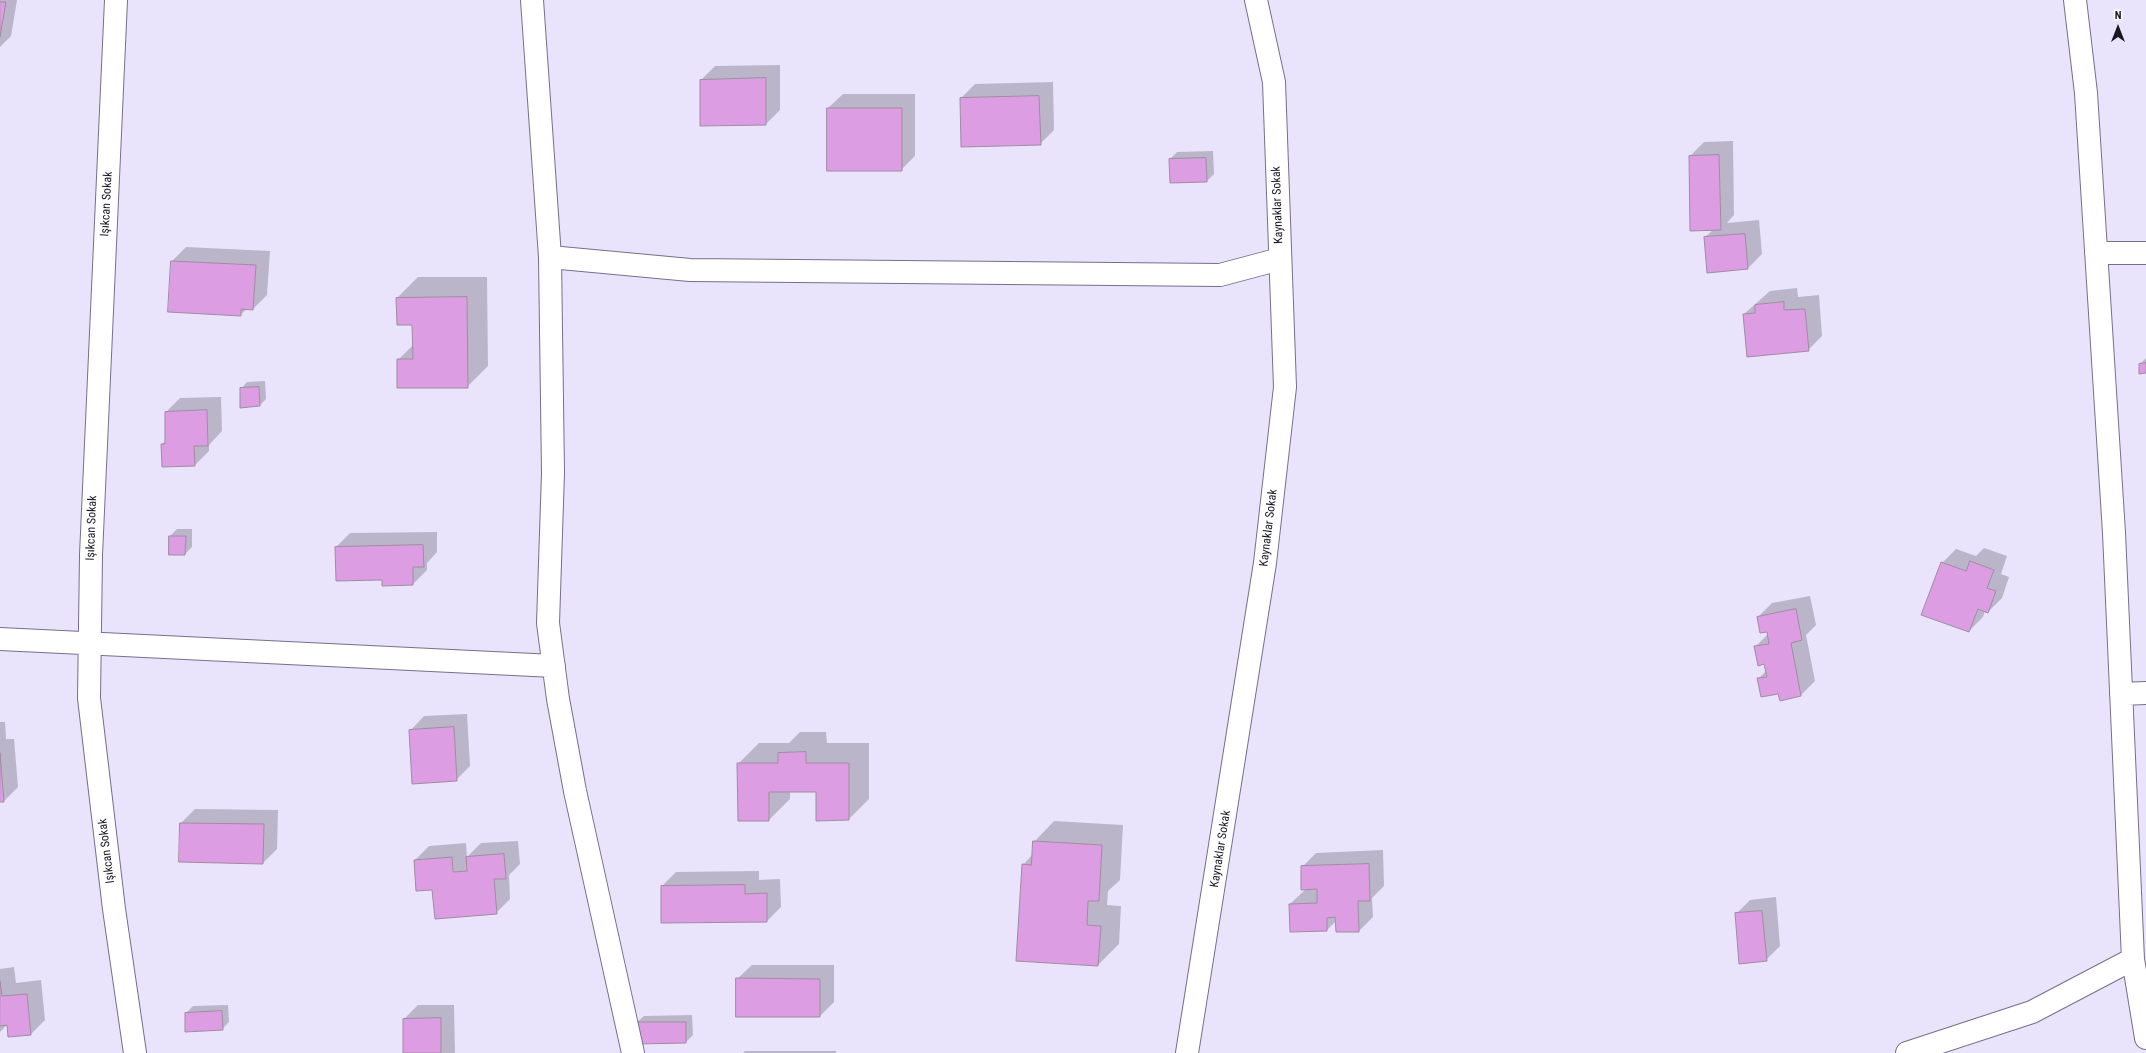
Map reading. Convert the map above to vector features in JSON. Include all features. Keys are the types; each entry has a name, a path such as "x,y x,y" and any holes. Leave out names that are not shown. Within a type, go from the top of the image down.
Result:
{"street":[{"name":"Işıkcan Sokak","path":"116,0 91,555 90,698 114,910 135,1053"},
{"path":"532,0 550,257 553,473 548,623 558,699 575,791 633,1053"},
{"name":"Kaynaklar Sokak","path":"1187,1053 1265,563 1285,387 1274,82 1256,0"},
{"path":"2075,0 2086,93 2114,533 2133,959 2146,1038"},
{"path":"2096,253 2146,253"},
{"path":"550,257 690,270 1220,275 1280,259"},
{"path":"0,639 90,642 554,666"},
{"path":"2121,694 2146,693"},
{"path":"1907,1053 2032,1012 2133,959"}],"building":[{"path":"0,2 6,2 0,37"},
{"path":"766,78 766,125 700,126 700,80"},
{"path":"1039,96 1041,145 961,147 960,98"},
{"path":"827,108 902,108 902,171 827,171"},
{"path":"1719,155 1721,230 1690,231 1689,156"},
{"path":"1206,158 1207,182 1170,183 1169,159"},
{"path":"1745,234 1748,269 1707,273 1704,237"},
{"path":"171,261 256,265 253,310 241,309 241,316 168,312"},
{"path":"467,297 468,388 397,388 397,359 413,359 412,325 397,325 396,298"},
{"path":"1784,302 1784,310 1805,309 1809,351 1747,357 1743,314 1755,313 1755,305"},
{"path":"2146,363 2146,373 2139,374 2139,364"},
{"path":"259,387 260,406 240,408 240,388"},
{"path":"207,410 208,446 194,446 195,466 162,467 161,444 165,444 165,412"},
{"path":"169,536 186,536 185,555 169,555"},
{"path":"423,545 424,567 413,567 413,585 382,586 382,580 336,581 335,547"},
{"path":"1970,561 1994,570 1987,588 1996,591 1988,613 1978,609 1969,632 1921,615 1941,562 1966,571"},
{"path":"1796,609 1802,640 1791,643 1801,696 1780,701 1778,694 1761,697 1757,678 1767,677 1764,664 1758,666 1754,646 1769,644 1767,632 1760,633 1757,617"},
{"path":"454,727 457,781 412,784 409,730"},
{"path":"806,752 806,763 849,763 849,820 816,821 816,792 769,792 769,821 738,821 737,763 778,763 778,753"},
{"path":"0,753 4,802 0,802"},
{"path":"180,823 264,824 263,864 179,862"},
{"path":"1033,841 1102,845 1099,901 1088,901 1087,925 1101,926 1098,966 1016,961 1022,864 1031,865"},
{"path":"504,854 506,879 494,879 497,914 435,919 432,890 416,891 414,860 452,857 453,872 467,871 466,857"},
{"path":"1369,864 1370,901 1358,901 1359,932 1336,932 1335,917 1327,918 1327,931 1290,932 1289,904 1317,903 1317,889 1301,890 1301,866"},
{"path":"745,885 745,894 767,893 767,922 661,923 661,886"},
{"path":"1762,911 1767,961 1739,964 1735,913"},
{"path":"736,978 820,979 820,1017 736,1017"},
{"path":"0,981 2,996 27,994 31,1035 8,1037 7,1025 0,1026"},
{"path":"222,1011 223,1030 185,1032 185,1013"},
{"path":"441,1018 441,1053 403,1053 403,1019"},
{"path":"636,1022 686,1022 686,1043 637,1044"}]}
